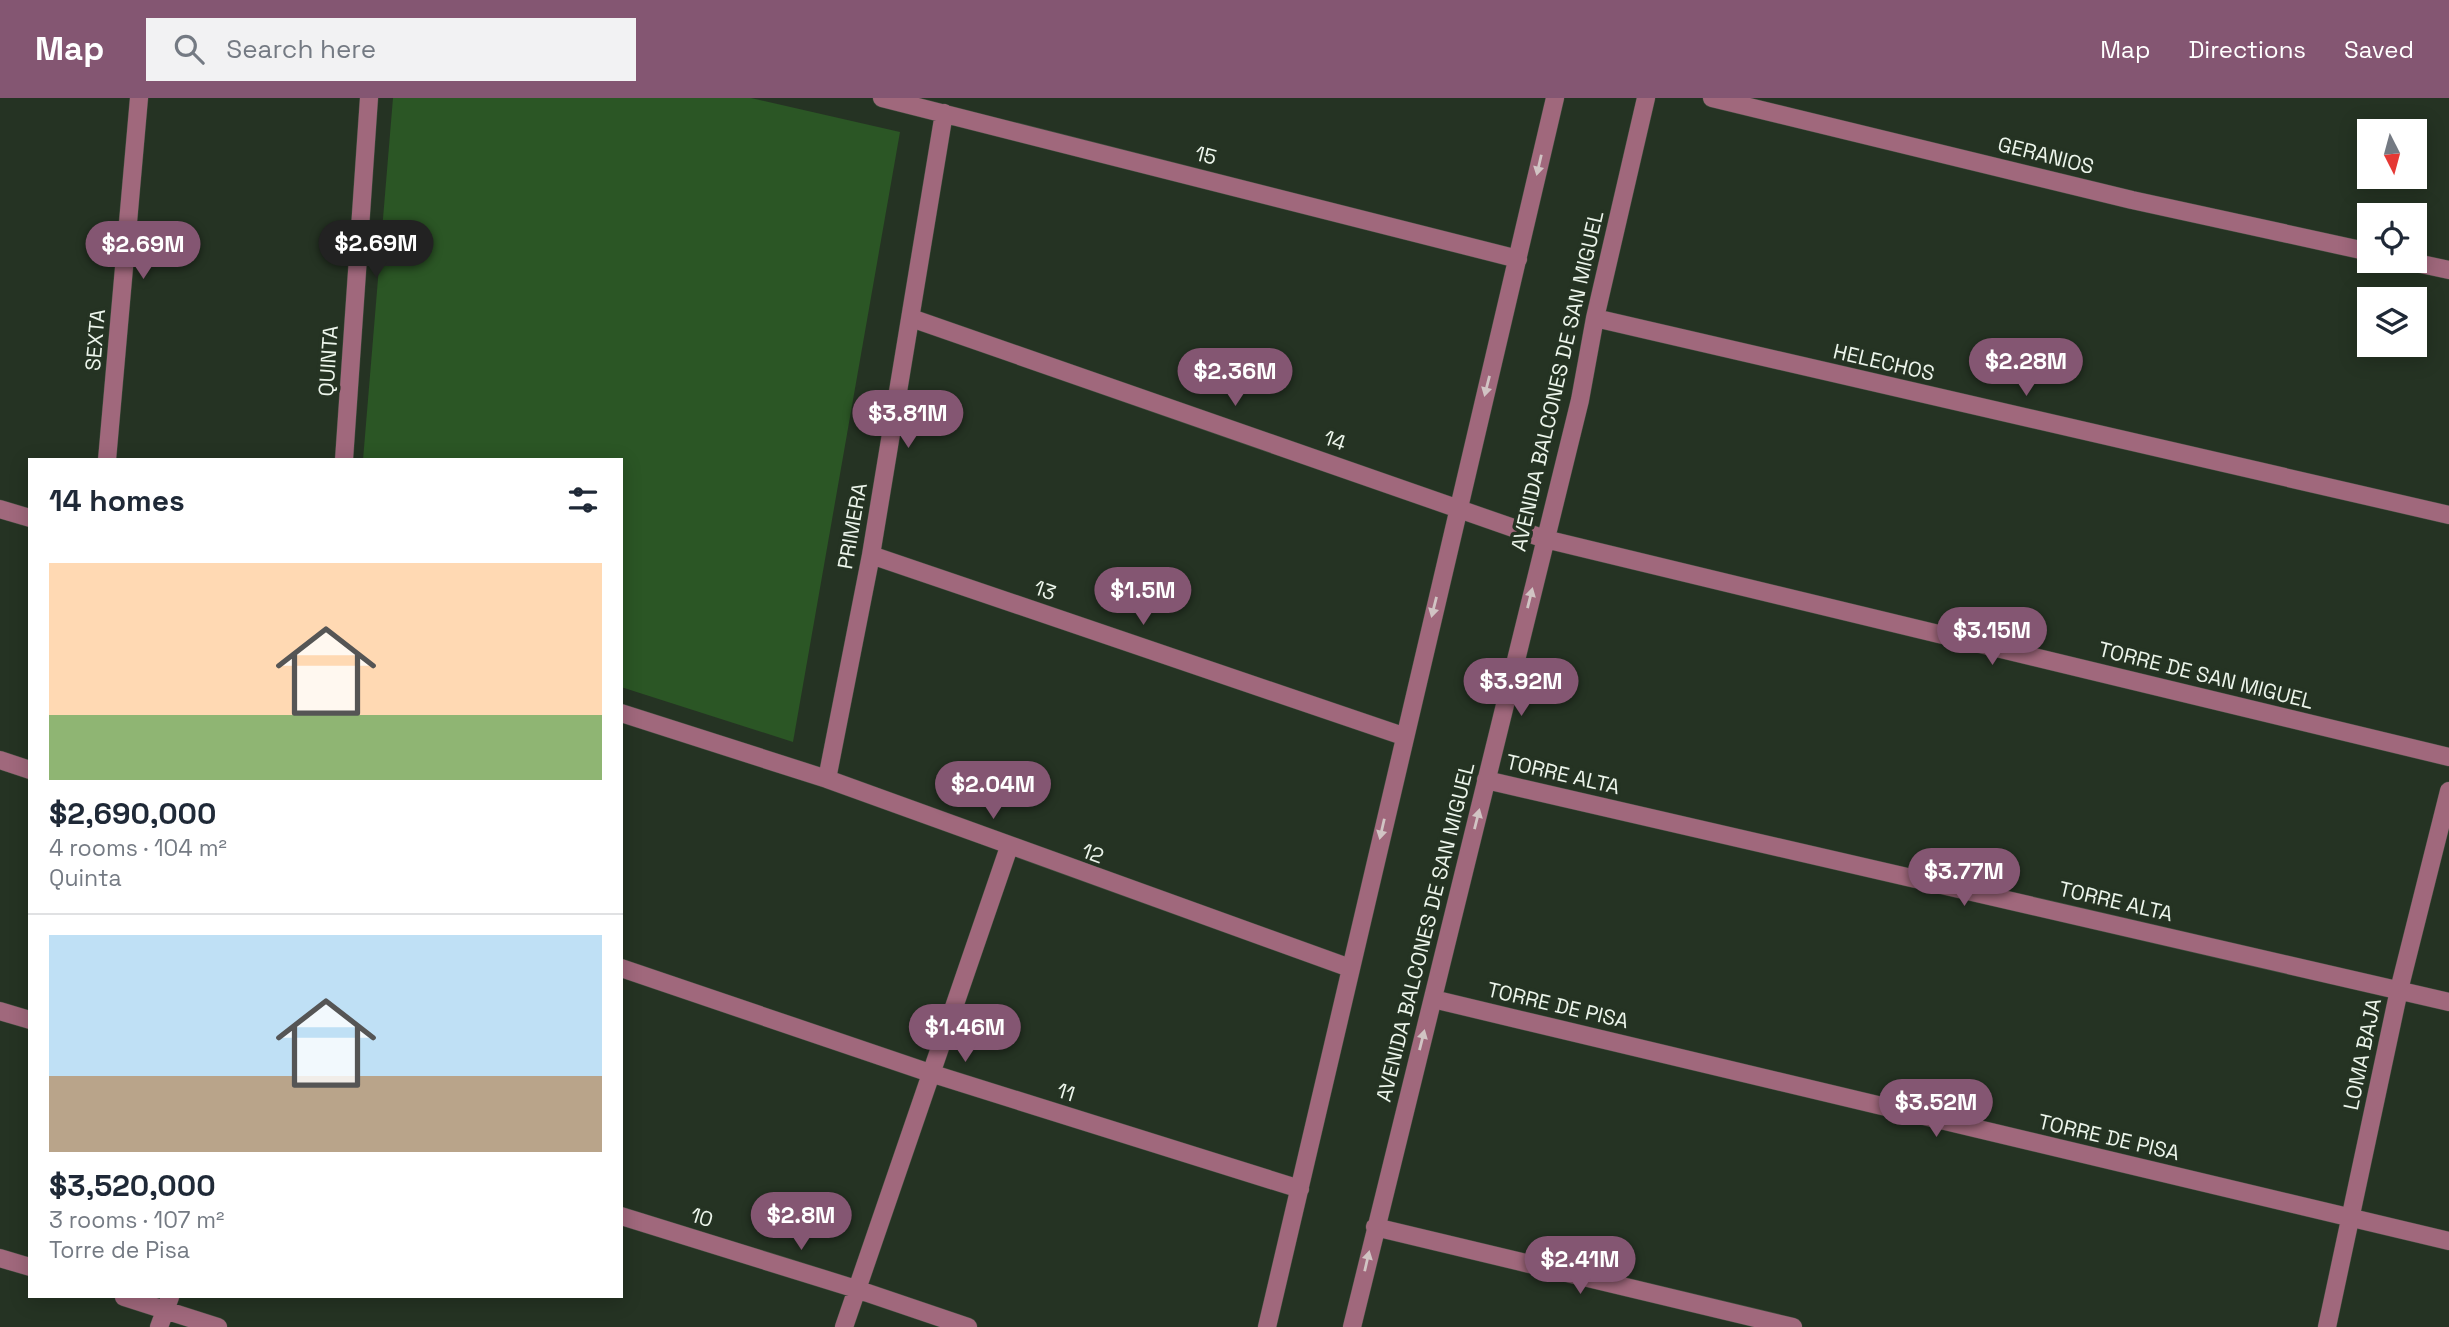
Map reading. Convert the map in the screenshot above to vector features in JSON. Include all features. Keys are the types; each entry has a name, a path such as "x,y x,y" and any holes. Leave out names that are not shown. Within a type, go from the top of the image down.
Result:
{"street":[{"name":"SEXTA","path":"107,458 139,98"},
{"name":"QUINTA","path":"344,458 369,98"},
{"name":"15","path":"882,98 1518,259"},
{"path":"1267,1327 1403,736 1555,98"},
{"name":"AVENIDA BALCONES DE SAN MIGUEL","path":"1352,1327 1580,400 1595,318 1646,98"},
{"name":"GERANIOS","path":"1712,98 2132,200 2357,249"},
{"name":"PRIMERA","path":"827,779 871,555 944,113"},
{"path":"2427,265 2449,270"},
{"name":"14","path":"911,318 1545,539"},
{"name":"HELECHOS","path":"1595,318 2449,515"},
{"path":"0,509 28,517"},
{"name":"TORRE DE SAN MIGUEL","path":"1545,539 2449,757"},
{"name":"13","path":"871,555 1403,736"},
{"name":"12","path":"623,714 827,779 1350,968"},
{"path":"0,760 28,769"},
{"name":"TORRE ALTA","path":"1486,780 2449,1002"},
{"name":"LOMA BAJA","path":"2327,1327 2399,990 2449,791"},
{"path":"844,1327 1009,847"},
{"name":"11","path":"623,969 930,1073 1300,1189"},
{"name":"TORRE DE PISA","path":"1433,999 2449,1241"},
{"path":"0,1011 28,1019"},
{"name":"10","path":"623,1217 968,1327"},
{"path":"1375,1227 1793,1327"},
{"path":"0,1258 28,1266"},
{"path":"127,1298 218,1327"}],"green space":[{"path":"393,98 751,98 900,132 793,742 623,688 623,458 363,458"}]}
